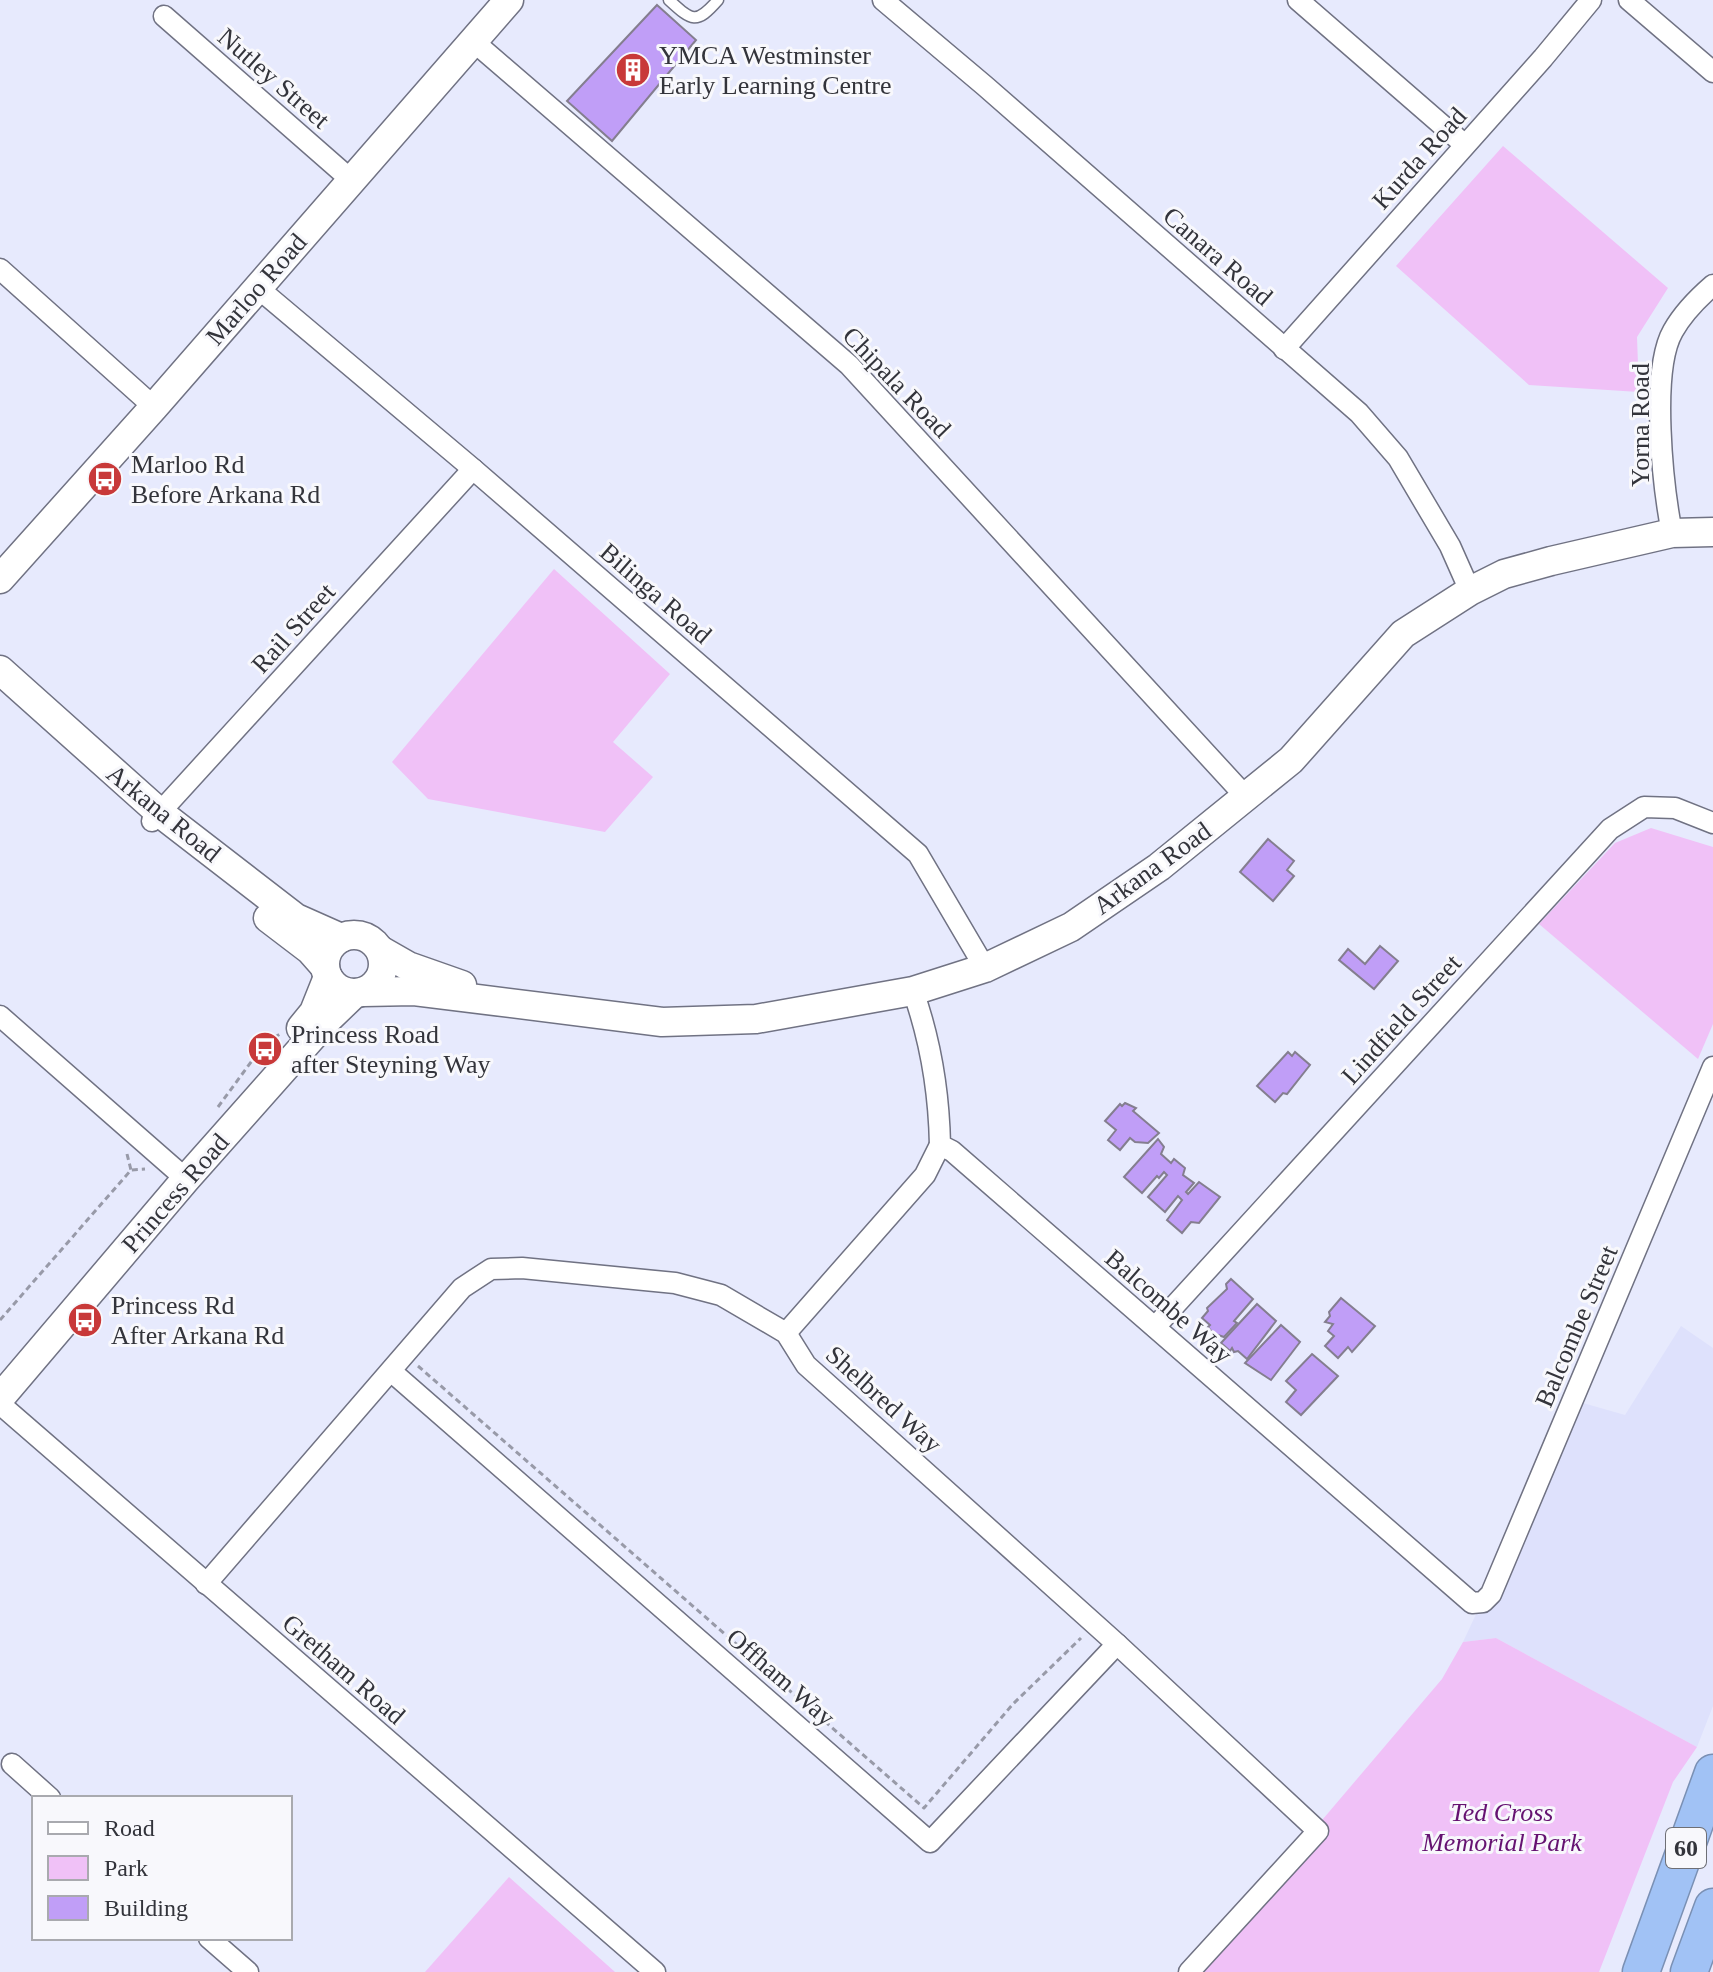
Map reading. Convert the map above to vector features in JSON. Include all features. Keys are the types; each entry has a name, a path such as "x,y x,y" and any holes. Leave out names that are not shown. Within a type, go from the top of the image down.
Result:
{"highway":[{"name":"60","path":"1641,1972 1713,1773"},
{"path":"1689,1972 1713,1907"}],"main road":[{"name":"Marloo Road","path":"1,582 509,0"},
{"name":"Arkana Road","path":"359,992 414,991 662,1022 756,1019 913,991 985,968 1071,927 1159,867 1291,760 1403,634 1470,591 1504,574 1551,561 1672,533 1713,532"},
{"name":"Arkana Road","path":"0,670 155,818 296,918 341,938"},
{"name":"Arkana Road","path":"0,693 155,818 310,950 327,972"},
{"path":"363,936 380,950 383,967 377,983 359,992 344,991 327,972 327,955 332,945 341,938 363,936"},
{"name":"Arkana Road","path":"380,950 408,966 512,1002"},
{"name":"Princess Road","path":"0,1401 314,1012 327,972"},
{"name":"Princess Road","path":"0,1372 181,1174 328,1019 359,992"}],"street":[{"name":"Canara Road","path":"883,0 1359,413 1398,458 1450,546 1470,591"},
{"path":"1298,0 1465,145"},
{"name":"Kurda Road","path":"1284,349 1591,0"},
{"path":"1629,0 1713,72"},
{"name":"Nutley Street","path":"164,16 350,179"},
{"name":"Chipala Road","path":"473,41 849,365 1246,797"},
{"path":"0,269 154,407"},
{"name":"Yorna Road","path":"1672,533 1664,491 1662,365 1672,333 1695,301 1713,285"},
{"name":"Bilinga Road","path":"258,288 473,469 918,854 985,968"},
{"name":"Rail Street","path":"155,818 473,469"},
{"name":"Lindfield Street","path":"1155,1327 1610,829 1644,807 1675,808 1713,823"},
{"path":"786,1333 925,1175 940,1145 940,1124 923,1020 913,991"},
{"path":"0,1016 181,1174"},
{"name":"Balcombe Street","path":"1483,1602 1491,1594 1713,1067"},
{"name":"Balcombe Way","path":"940,1145 952,1151 1465,1599 1472,1603 1483,1602"},
{"name":"Shelbred Way","path":"206,1584 462,1288 491,1269 522,1268 675,1283 721,1295 786,1333 806,1365 1117,1644 1318,1831 1189,1972"},
{"name":"Offham Way","path":"392,1372 930,1842 1117,1644"},
{"name":"Gretham Road","path":"0,1401 206,1584 655,1972"},
{"path":"12,1764 48,1796"},
{"path":"211,1940 248,1972"}],"lane":[{"path":"669,0 687,16 696,18 703,17 718,0"}],"path":[{"path":"0,1320 131,1170 146,1169"},
{"path":"406,1355 924,1808 1013,1704 1083,1637 1078,1624 1086,1616"}],"shaded area":[{"path":"1681,1326 1713,1348 1713,1706 1697,1747 1496,1638 1463,1642 1576,1401 1625,1415"}],"green space":[{"path":"1503,146 1668,288 1637,337 1639,392 1529,385 1396,266"},
{"path":"554,569 670,674 613,742 653,777 605,832 428,799 392,762"},
{"path":"1651,828 1713,847 1713,1024 1698,1059 1539,924 1615,843"},
{"name":"Ted Cross Memorial Park","path":"1496,1638 1697,1747 1673,1782 1599,1972 1184,1972 1306,1839 1442,1679 1463,1642"},
{"path":"509,1877 615,1972 425,1972"}],"building":[{"name":"YMCA Westminster Early Learning Centre","path":"657,5 696,40 612,141 567,101"},
{"path":"1268,839 1294,861 1287,870 1294,876 1273,901 1240,872"},
{"path":"1380,946 1398,961 1374,989 1339,960 1348,949 1365,964"},
{"path":"1288,1052 1292,1056 1295,1052 1310,1065 1287,1094 1283,1093 1275,1102 1257,1086"},
{"path":"1120,1104 1136,1108 1133,1111 1159,1133 1148,1143 1135,1142 1130,1138 1120,1150 1108,1140 1116,1130 1105,1121"},
{"path":"1158,1139 1164,1147 1161,1154 1171,1163 1174,1159 1185,1168 1183,1175 1194,1183 1186,1192 1188,1194 1199,1182 1220,1197 1199,1223 1191,1222 1182,1233 1167,1220 1182,1200 1178,1196 1165,1212 1148,1197 1167,1175 1164,1172 1142,1193 1124,1177"},
{"path":"1231,1279 1253,1299 1224,1337 1216,1337 1202,1318 1207,1308 1227,1289 1226,1284"},
{"path":"1341,1298 1375,1326 1352,1352 1348,1347 1338,1358 1325,1346 1334,1336 1328,1331 1333,1324 1325,1322"},
{"path":"1257,1304 1276,1321 1247,1359 1221,1343"},
{"path":"1281,1325 1300,1342 1271,1380 1245,1363"},
{"path":"1312,1354 1338,1376 1301,1415 1286,1402 1296,1390 1286,1381"}],"place":[{"name":"YMCA Westminster Early Learning Centre","path":"633,70"},
{"name":"Marloo Rd Before Arkana Rd","path":"105,479"},
{"name":"Princess Road after Steyning Way","path":"265,1049"},
{"name":"Princess Rd After Arkana Rd","path":"85,1320"}]}
